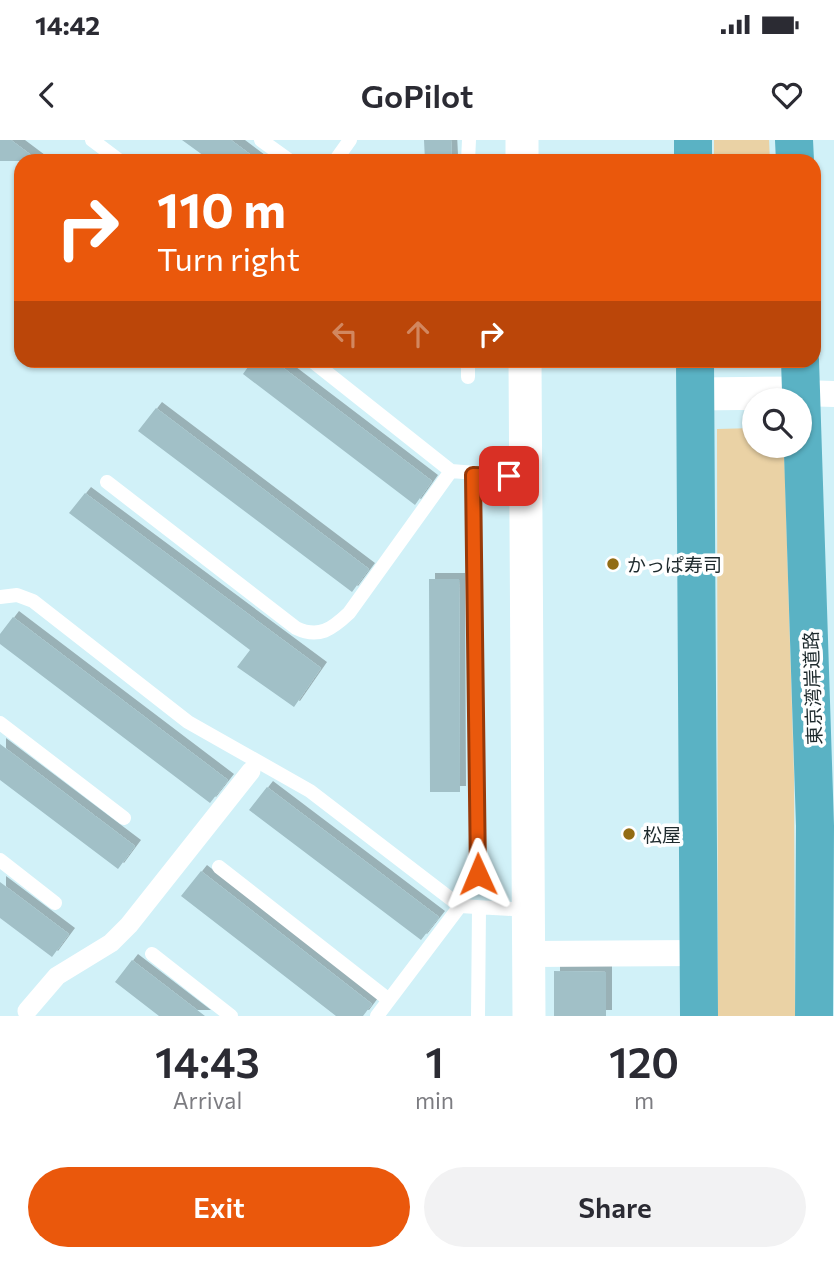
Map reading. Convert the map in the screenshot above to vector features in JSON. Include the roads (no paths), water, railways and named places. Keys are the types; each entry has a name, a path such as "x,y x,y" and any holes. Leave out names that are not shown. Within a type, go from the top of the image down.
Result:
{"highway":[{"path":"696,377 699,1016"},
{"name":"東京湾岸道路","path":"812,383 814,1016"}],"street":[{"path":"525,368 529,1016"},
{"path":"696,377 812,383"},
{"path":"27,1011 57,976 111,943 129,925 251,771"},
{"path":"529,954 698,953"}],"lane":[{"path":"92,140 111,154"},
{"path":"261,140 280,154"},
{"path":"321,368 452,471 473,475 527,477"},
{"path":"467,377 468,368"},
{"path":"107,482 296,628 307,634 319,634 333,628 349,613 452,471"},
{"path":"473,475 478,874"},
{"path":"0,597 17,595 33,601 188,722 310,791 460,906 529,911"},
{"path":"0,723 124,818"},
{"path":"0,860 55,903"},
{"path":"219,867 389,1000"},
{"path":"377,1016 460,906"},
{"path":"478,1016 479,908"},
{"path":"152,954 231,1016"}],"place":[{"name":"かっぱ寿司","path":"613,564"},
{"name":"松屋","path":"629,834"}]}
